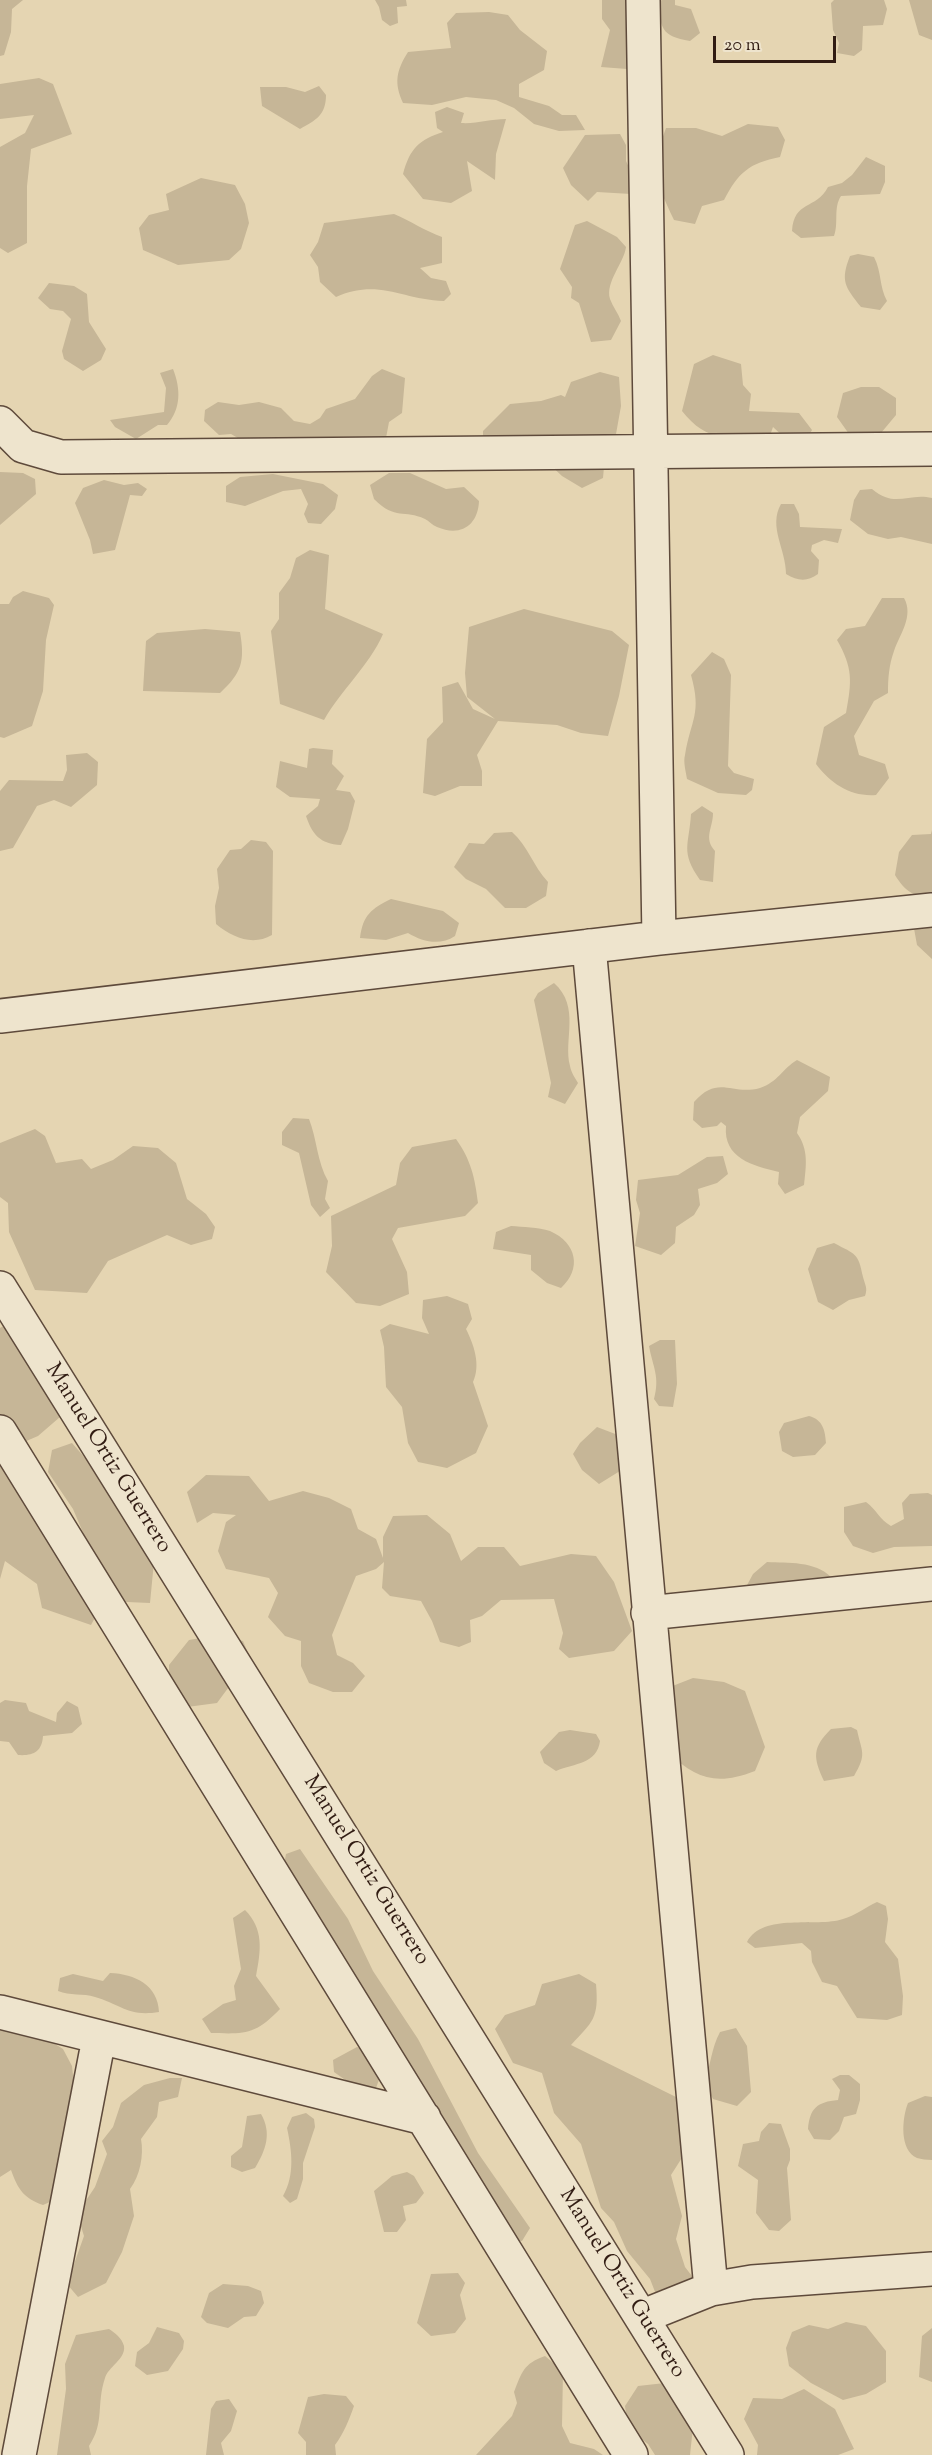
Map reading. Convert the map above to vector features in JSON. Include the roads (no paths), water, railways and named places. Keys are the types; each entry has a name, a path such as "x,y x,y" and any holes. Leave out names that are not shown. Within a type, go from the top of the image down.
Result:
{"street":[{"path":"643,0 659,938"},
{"path":"0,423 23,446 61,457 650,454 932,449"},
{"path":"0,1016 659,938 932,910"},
{"path":"589,946 711,2289"},
{"name":"Manuel Ortiz Guerrero","path":"0,1288 727,2455"},
{"path":"0,1432 631,2455"},
{"path":"648,1613 932,1584"},
{"path":"0,2012 423,2118"},
{"path":"19,2455 99,2038"},
{"path":"641,2317 711,2289 752,2282 932,2269"}]}
